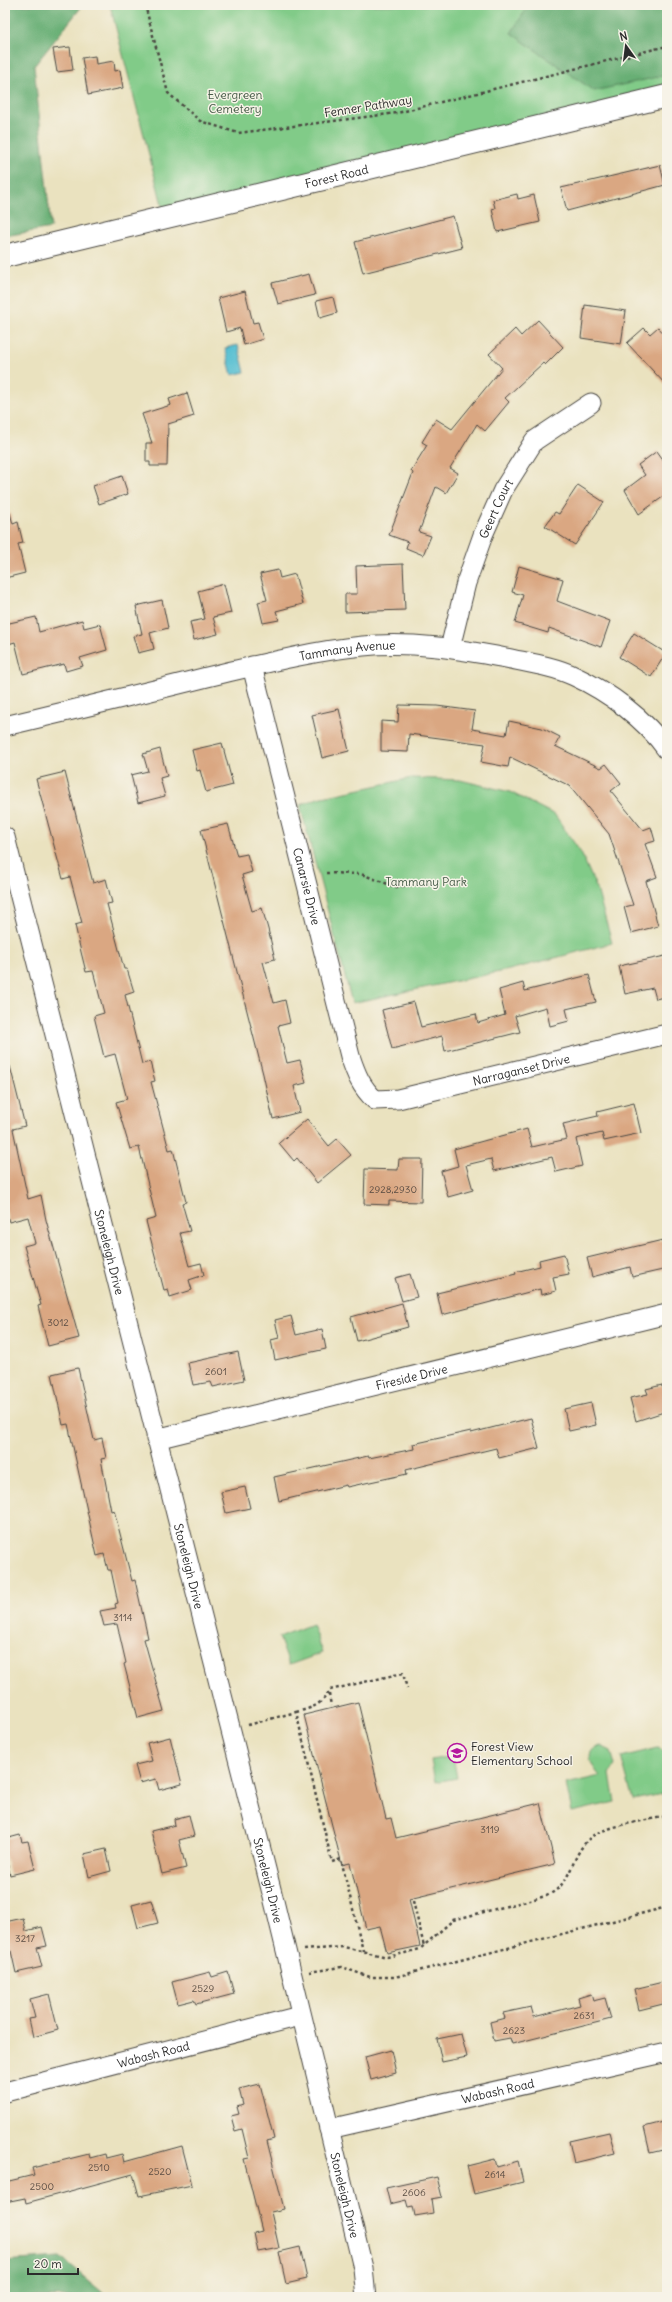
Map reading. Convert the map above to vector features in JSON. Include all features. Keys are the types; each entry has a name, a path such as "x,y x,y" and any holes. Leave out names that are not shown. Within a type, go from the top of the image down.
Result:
{"street":[{"name":"Forest Road","path":"5,256 667,96"},
{"name":"Geert Court","path":"450,648 466,583 483,535 503,490 534,441 591,403"},
{"name":"Tammany Avenue","path":"5,726 252,666 363,646 392,644 450,648 546,666 574,676 601,690 624,707 647,726 667,750"},
{"name":"Canarsie Drive","path":"252,666 350,1056 356,1076 365,1090 375,1100"},
{"name":"Stoneleigh Drive","path":"5,837 271,1890 300,2016 363,2268 366,2297"},
{"name":"Narraganset Drive","path":"375,1100 398,1099 667,1034"},
{"name":"Fireside Drive","path":"156,1439 667,1314"},
{"name":"Wabash Road","path":"5,2092 300,2016"},
{"name":"Wabash Road","path":"329,2129 667,2052"}],"path":[{"name":"Fenner Pathway","path":"145,5 168,93 200,121 238,133 397,113 667,46"},
{"path":"326,873 361,874 396,887 432,882"},
{"path":"245,1725 316,1707 330,1690 403,1673 407,1689"},
{"path":"328,1693 331,1706"},
{"path":"296,1712 332,1862 341,1859 363,1951"},
{"path":"301,1950 336,1946 387,1957 420,1949 453,1920 557,1892 567,1878 581,1849 597,1833 667,1816"},
{"path":"413,1901 424,1946"},
{"path":"307,1972 341,1967 370,1977 394,1977 667,1907"}],"green space":[{"path":"5,5 83,5 34,66 51,228 5,236"},
{"name":"Evergreen Cemetery","path":"110,5 667,5 667,96 165,216"},
{"path":"529,5 667,5 667,75 594,91 511,33"},
{"name":"Tammany Park","path":"412,778 460,780 510,792 555,815 581,853 597,889 612,943 509,970 352,1003 300,805 318,798"},
{"path":"312,1624 322,1653 289,1665 279,1637"},
{"path":"601,1746 611,1751 615,1765 610,1774 615,1802 572,1812 566,1784 600,1776 592,1764 590,1755 595,1748"},
{"path":"658,1748 667,1752 667,1793 633,1800 621,1757"},
{"path":"453,1756 457,1778 435,1782 431,1760"},
{"path":"60,2257 108,2297 5,2297 5,2261"}],"water":[{"path":"238,345 245,372 232,375 225,348"}],"building":[{"path":"70,47 73,70 57,72 53,49"},
{"path":"95,56 96,64 114,61 115,71 120,70 123,88 88,95 82,58"},
{"path":"660,165 665,185 567,211 561,188"},
{"path":"517,194 518,199 534,195 540,222 497,232 492,209 495,208 493,200"},
{"path":"453,216 462,248 363,273 355,242"},
{"path":"309,274 315,295 278,304 272,283"},
{"path":"245,291 253,323 258,322 263,339 244,345 240,328 226,332 218,298"},
{"path":"333,297 337,313 320,318 316,301"},
{"path":"585,305 626,311 621,344 581,338"},
{"path":"538,320 563,347 545,365 543,363 505,398 509,402 485,431 477,424 450,468 458,473 446,493 436,487 419,532 431,536 423,555 406,548 408,542 389,535 413,473 411,471 427,445 422,442 436,419 452,429 502,368 489,354 515,329 521,336"},
{"path":"658,327 667,337 667,386 627,343 644,328 650,334"},
{"path":"187,393 194,416 168,424 167,466 150,466 150,462 146,462 146,443 152,443 142,414 171,405 169,399"},
{"path":"657,451 667,465 667,494 639,514 625,490 645,475 638,465"},
{"path":"122,476 128,494 99,504 93,486"},
{"path":"578,485 604,502 575,545 545,526 555,512 559,514"},
{"path":"10,513 13,524 18,522 23,543 18,544 25,573 5,578 5,514"},
{"path":"403,564 405,610 345,612 345,594 357,594 356,566"},
{"path":"519,566 563,579 557,601 610,621 601,647 549,628 548,633 515,623 523,595 512,592"},
{"path":"278,570 280,578 295,574 303,604 276,611 279,620 263,623 258,602 267,600 260,574"},
{"path":"224,584 231,613 213,617 218,634 194,640 190,622 205,619 198,591"},
{"path":"162,600 168,628 150,633 154,649 138,653 133,636 142,634 136,606"},
{"path":"36,617 39,632 82,620 84,628 100,624 107,650 80,658 83,666 66,671 64,664 23,674 15,642 5,645 5,624"},
{"path":"634,633 666,653 651,677 619,657"},
{"path":"399,705 437,706 475,711 472,729 506,735 509,721 542,728 560,737 555,746 601,768 606,764 621,783 611,791 643,830 651,827 655,841 645,844 657,877 646,881 658,926 631,933 624,907 633,905 609,834 570,786 510,757 508,767 481,762 485,744 409,734 408,752 381,751 381,721 398,722"},
{"path":"339,709 349,751 322,758 312,715"},
{"path":"222,743 233,785 206,792 200,770 197,771 192,750"},
{"path":"160,749 167,776 160,778 165,796 138,803 131,775 148,771 143,754"},
{"path":"65,772 93,883 106,879 112,903 107,904 124,969 127,969 134,992 125,995 142,1064 150,1062 155,1081 151,1082 169,1150 173,1149 186,1202 182,1203 190,1231 180,1233 189,1266 201,1263 204,1275 189,1280 192,1290 170,1297 168,1289 164,1290 146,1221 156,1218 139,1147 130,1149 116,1102 127,1099 115,1054 104,1057 94,1016 104,1013 93,971 86,972 81,952 75,925 82,923 70,877 63,879 36,779"},
{"path":"228,824 237,856 247,854 252,872 242,875 252,911 262,908 268,929 275,959 263,962 274,1003 285,1000 290,1023 278,1026 287,1063 300,1060 306,1083 294,1086 300,1112 273,1119 201,830"},
{"path":"665,956 667,996 656,999 653,988 625,994 619,966"},
{"path":"589,975 596,1002 566,1009 569,1021 550,1026 546,1007 515,1016 520,1032 445,1051 442,1036 392,1049 382,1010 414,1002 421,1027 476,1014 478,1023 505,1015 499,990 523,983 525,991"},
{"path":"10,1066 25,1126 13,1129 28,1199 41,1195 46,1220 79,1338 48,1346 38,1306 41,1305 24,1246 35,1243 28,1217 9,1222 5,1208 5,1067"},
{"path":"634,1103 641,1133 604,1141 602,1133 576,1139 582,1166 556,1172 552,1157 494,1171 491,1159 466,1165 473,1190 448,1197 441,1171 458,1166 454,1149 527,1129 532,1147 567,1139 563,1124 598,1116 597,1112"},
{"path":"307,1119 329,1146 337,1139 351,1155 317,1183 297,1158 294,1161 279,1143"},
{"path":"399,1159 422,1159 421,1202 389,1201 389,1205 364,1204 365,1169 398,1170"},
{"path":"667,1239 667,1269 632,1277 630,1267 592,1277 587,1258"},
{"path":"564,1254 569,1274 553,1277 556,1291 541,1295 540,1289 442,1315 437,1293 516,1274 515,1272 540,1266 539,1260"},
{"path":"410,1274 417,1297 402,1301 395,1278"},
{"path":"402,1303 408,1327 357,1341 351,1317"},
{"path":"291,1316 296,1335 322,1329 326,1349 275,1360 271,1340 279,1338 275,1320"},
{"path":"238,1352 244,1380 213,1387 211,1382 193,1385 188,1363"},
{"path":"78,1368 94,1440 102,1438 106,1458 101,1459 111,1511 114,1510 132,1581 135,1580 148,1638 144,1639 164,1711 138,1718 124,1664 126,1663 117,1624 104,1626 100,1611 116,1608 115,1604 118,1603 111,1570 108,1570 104,1554 97,1556 68,1424 63,1425 52,1374"},
{"path":"662,1385 662,1387 667,1386 667,1411 636,1421 630,1398 648,1394 646,1389"},
{"path":"591,1403 596,1425 569,1431 564,1409"},
{"path":"531,1418 539,1448 499,1458 496,1448 406,1470 407,1474 347,1487 346,1485 279,1501 274,1477 368,1456 369,1458 414,1449 413,1444 471,1431 471,1433"},
{"path":"245,1487 250,1508 226,1513 221,1492"},
{"path":"358,1702 386,1819 391,1818 396,1838 540,1803 555,1864 409,1899 420,1946 387,1953 380,1926 366,1929 350,1863 342,1865 304,1715"},
{"path":"170,1737 182,1784 159,1790 156,1779 140,1783 135,1765 152,1761 147,1743"},
{"path":"189,1815 194,1836 179,1840 186,1868 162,1874 151,1831 175,1825 174,1819"},
{"path":"20,1835 22,1842 28,1841 35,1869 10,1875 5,1854 5,1839"},
{"path":"106,1849 111,1871 89,1877 84,1854"},
{"path":"151,1900 158,1923 138,1928 132,1905"},
{"path":"23,1918 26,1931 42,1927 47,1946 37,1948 42,1967 16,1973 11,1951 5,1952 5,1922"},
{"path":"210,1972 212,1977 228,1972 234,1994 196,2004 194,2000 178,2004 172,1982"},
{"path":"667,1981 667,2003 639,2010 634,1989"},
{"path":"49,1994 58,2030 33,2037 29,2019 35,2018 30,1999"},
{"path":"591,1994 593,2001 605,1998 611,2019 512,2044 510,2038 494,2041 490,2022 505,2018 503,2013 531,2007 534,2017 580,2005 578,1998"},
{"path":"461,2034 467,2057 442,2062 437,2039"},
{"path":"391,2050 396,2073 371,2080 365,2057"},
{"path":"260,2084 274,2139 267,2141 284,2209 271,2212 279,2248 258,2252 254,2233 262,2231 244,2159 249,2158 242,2129 235,2131 231,2116 239,2114 237,2107 243,2105 239,2089"},
{"path":"667,2121 667,2149 650,2153 644,2127"},
{"path":"609,2132 615,2153 574,2163 569,2141"},
{"path":"182,2146 192,2185 139,2196 133,2174 26,2203 25,2198 5,2202 5,2182 34,2175 32,2168 89,2154 90,2158 105,2154 106,2158 122,2154 124,2162"},
{"path":"495,2159 497,2167 518,2161 523,2182 474,2194 467,2166"},
{"path":"437,2177 442,2197 431,2199 433,2213 415,2216 413,2206 408,2207 406,2200 390,2204 386,2188"},
{"path":"300,2247 307,2279 286,2284 279,2252"}],"place":[{"name":"Forest View Elementary School","path":"457,1753"}]}
